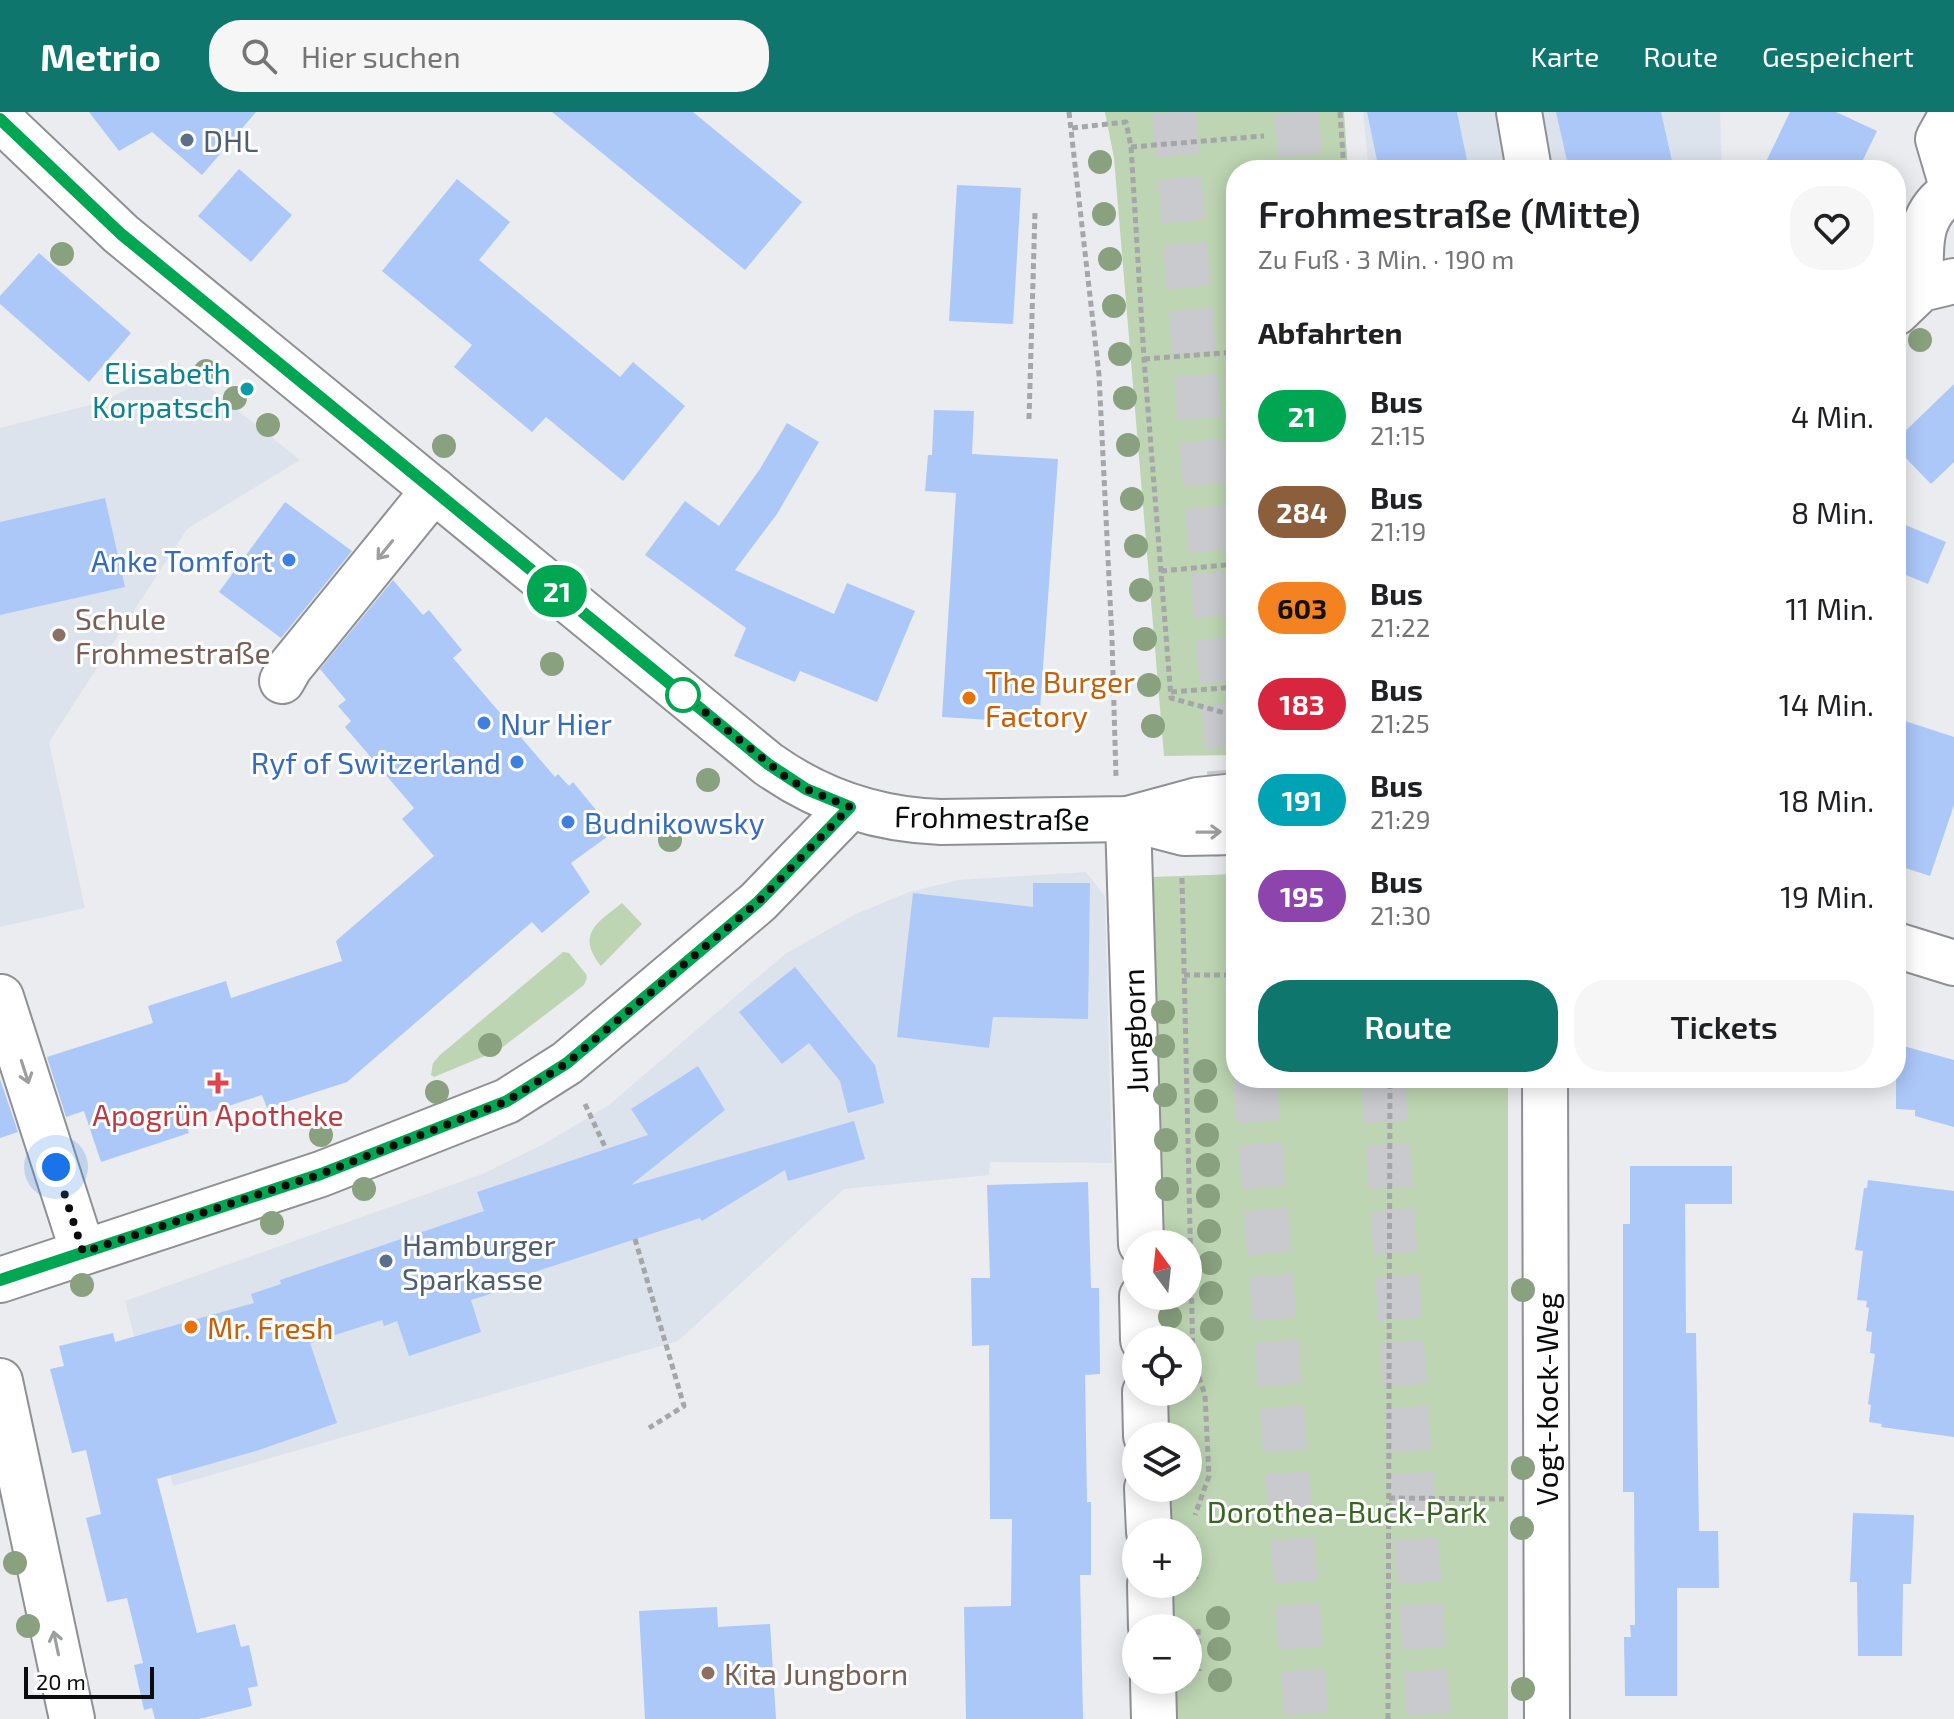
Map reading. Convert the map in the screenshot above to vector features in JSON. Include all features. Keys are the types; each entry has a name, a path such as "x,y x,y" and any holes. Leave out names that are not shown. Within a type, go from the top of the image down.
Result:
{"street":[{"path":"1519,112 1527,160"},
{"path":"1924,294 1924,223 1932,207 1954,190 1938,139 1953,112"},
{"name":"Frohmestraße","path":"0,119 121,234 768,764 806,789 850,807 893,818 929,822 1122,819 1198,800 1226,797"},
{"path":"282,681 290,667 434,490"},
{"path":"0,1280 321,1174 507,1101 567,1063 758,902 850,807"},
{"name":"Frohmestraße","path":"1122,819 1184,833 1226,832"},
{"name":"Jungborn","path":"1122,819 1140,1230"},
{"path":"1906,948 1954,963"},
{"path":"1,997 83,1252"},
{"name":"Vogt-Kock-Weg","path":"1545,1088 1547,1719"},
{"path":"0,1381 72,1719"},
{"path":"1153,1694 1154,1719"}],"path":[{"path":"1069,112 1099,375 1122,819"},
{"path":"1109,112 1110,123"},
{"path":"1340,112 1343,160"},
{"path":"1072,128 1126,122 1131,147 1171,698 1226,713"},
{"path":"1131,147 1264,136"},
{"path":"1029,419 1035,212"},
{"path":"1144,359 1226,353"},
{"path":"1161,571 1226,565"},
{"path":"1171,692 1226,688"},
{"path":"1184,833 1182,876 1190,1326"},
{"path":"1184,975 1226,975"},
{"path":"1388,1719 1390,1088"},
{"path":"635,1239 684,1406 649,1428"},
{"path":"1195,1518 1209,1476 1202,1388"},
{"path":"1389,1498 1546,1499"}],"shaded area":[{"path":"1363,112 1720,112 1722,160 1368,160"},
{"name":"Schule Frohmestraße","path":"177,362 300,460 187,529 49,742 85,908 0,927 0,428 105,401"},
{"path":"1086,872 1105,896 1112,1163 990,1162 989,1175 844,1189 678,1341 173,1486 125,1301 480,1175 544,1144 609,1105 785,954 856,914 909,892 958,880"}],"green space":[{"path":"1105,112 1344,112 1347,160 1226,160 1226,755 1164,756 1114,158"},
{"name":"Dorothea-Buck-Park","path":"1226,874 1226,1088 1508,1088 1508,1719 1174,1719 1173,1694 1202,1694 1202,1614 1172,1614 1171,1598 1202,1598 1202,1518 1169,1518 1168,1502 1202,1502 1202,1422 1167,1422 1166,1406 1202,1406 1202,1326 1165,1326 1164,1310 1202,1310 1202,1230 1162,1230 1153,877"},
{"path":"622,903 642,924 601,966 590,945 590,937 598,923"},
{"path":"563,952 569,953 586,974 584,985 499,1050 434,1077 431,1075 433,1063 440,1055"}],"building":[{"path":"89,112 256,112 202,175 152,132 119,151"},
{"path":"552,112 693,112 802,202 745,270"},
{"path":"1367,112 1457,112 1467,160 1377,160"},
{"path":"1556,112 1661,112 1672,160 1567,160"},
{"path":"1790,112 1836,112 1877,131 1863,160 1767,160"},
{"path":"239,169 292,215 251,262 198,216"},
{"path":"457,179 510,222 479,260 620,377 633,362 685,406 623,481 546,417 532,432 454,367 472,345 382,271"},
{"path":"957,185 1021,188 1013,324 949,321"},
{"path":"39,253 131,333 89,382 0,304 0,296"},
{"path":"1954,384 1954,462 1931,484 1906,458 1906,430"},
{"path":"934,410 974,411 972,454 1058,459 1039,723 942,717 956,493 925,491 928,455 932,455"},
{"path":"787,423 819,442 777,514 735,570 834,614 847,583 915,611 877,702 800,671 795,682 734,656 746,628 645,555 685,501 719,526 760,469"},
{"path":"105,498 125,587 0,615 0,522"},
{"path":"285,502 352,551 281,638 219,592"},
{"path":"1906,525 1946,542 1928,584 1906,575"},
{"path":"393,580 423,615 429,610 462,650 453,658 555,777 558,774 569,786 573,782 601,816 597,819 611,834 571,863 590,892 542,933 532,922 347,1082 267,1108 262,1095 185,1120 189,1133 101,1162 84,1111 66,1117 47,1057 153,1023 148,1006 226,981 231,998 342,961 336,941 434,856 402,819 414,808 345,727 351,721 338,706 346,700 320,669"},
{"path":"1906,721 1954,737 1954,805 1930,876 1906,868"},
{"path":"1033,883 1090,883 1088,1019 993,1017 989,1048 897,1037 913,893 1033,907"},
{"path":"795,967 875,1065 884,1103 848,1113 840,1081 809,1043 782,1064 739,1012"},
{"path":"1906,1047 1954,1060 1954,1127 1915,1116 1915,1110 1896,1109 1896,1088 1906,1088"},
{"path":"698,1066 725,1110 631,1185 854,1121 865,1159 788,1181 785,1170 702,1221 700,1218 507,1281 509,1288 471,1300 481,1332 409,1356 397,1321 384,1326 382,1320 310,1343 337,1423 256,1451 157,1479 197,1633 235,1624 241,1647 249,1645 258,1686 248,1688 252,1706 199,1719 155,1719 152,1708 144,1710 134,1665 143,1663 127,1598 107,1602 86,1518 101,1514 86,1450 72,1453 50,1369 64,1366 59,1346 113,1333 115,1342 254,1303 251,1294 281,1284 280,1280 484,1211 477,1192 648,1135 631,1109"},
{"path":"0,1079 18,1132 0,1138"},
{"path":"1630,1166 1732,1166 1732,1204 1685,1204 1686,1333 1696,1333 1699,1531 1718,1531 1719,1588 1677,1588 1677,1696 1625,1696 1624,1637 1631,1637 1630,1625 1635,1625 1634,1492 1623,1492 1623,1224 1630,1224"},
{"path":"1868,1180 1954,1191 1954,1437 1881,1427 1882,1424 1869,1422 1871,1405 1868,1404 1875,1354 1870,1353 1872,1332 1866,1331 1867,1301 1857,1300 1863,1251 1855,1250 1864,1188 1867,1188"},
{"path":"1088,1182 1091,1288 1099,1288 1100,1374 1085,1375 1091,1575 1080,1575 1083,1719 966,1719 964,1607 1011,1606 1012,1519 990,1519 989,1345 972,1346 971,1278 990,1278 987,1185"},
{"path":"1853,1513 1914,1515 1911,1584 1903,1584 1902,1656 1858,1656 1857,1582 1850,1582"},
{"name":"Kita Jungborn","path":"717,1607 718,1627 770,1624 776,1719 645,1719 639,1611"}],"tunnel":[{"path":"1174,112 1226,735"},
{"path":"1296,112 1301,160"},
{"path":"1256,1088 1307,1719"},
{"path":"1384,1088 1429,1719"}],"bus line":[{"name":"21","path":"0,119 121,234 768,764 806,789 850,807 758,902 567,1063 507,1101 321,1174 0,1280"}],"place":[{"name":"DHL","path":"187,140"},
{"name":"Elisabeth Korpatsch","path":"247,389"},
{"name":"Anke Tomfort","path":"289,560"},
{"name":"Schule Frohmestraße","path":"59,635"},
{"name":"The Burger Factory","path":"969,698"},
{"name":"Nur Hier","path":"484,723"},
{"name":"Ryf of Switzerland","path":"517,762"},
{"name":"Budnikowsky","path":"568,822"},
{"name":"Apogrün Apotheke","path":"218,1083"},
{"name":"Hamburger Sparkasse","path":"386,1261"},
{"name":"Mr. Fresh","path":"191,1327"},
{"name":"Kita Jungborn","path":"708,1673"}],"route":[{"path":"56,1167 83,1252 321,1174 479,1113 507,1101 567,1063 758,902 850,807 787,778 680,692 683,695"}]}
